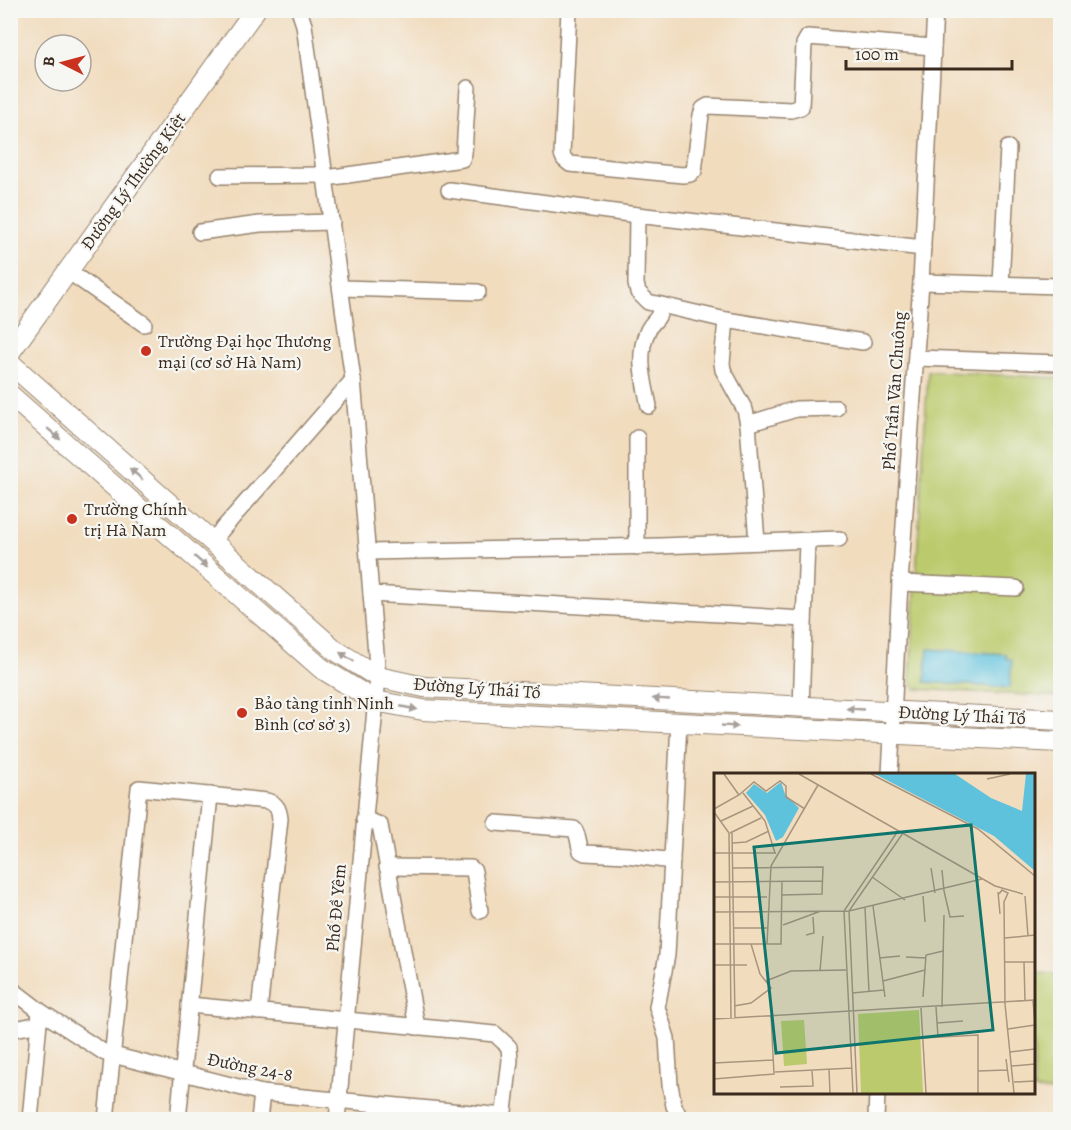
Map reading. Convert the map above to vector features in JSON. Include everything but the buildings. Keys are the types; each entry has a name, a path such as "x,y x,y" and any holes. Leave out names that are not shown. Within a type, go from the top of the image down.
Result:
{"main road":[{"name":"Đường Lý Thường Kiệt","path":"10,352 255,10"},
{"name":"Đường Lý Thái Tổ","path":"10,363 335,650 378,677 423,687 1060,720"},
{"name":"Đường Lý Thái Tổ","path":"10,395 321,668 375,701 423,710 1060,742"}],"street":[{"name":"Phố Đề Yêm","path":"299,10 304,25 353,380 378,677 337,1119"},
{"path":"569,10 562,154 570,164 690,174 694,171 701,115 708,106 791,110 801,107 804,44 808,37 933,47"},
{"name":"Phố Trần Văn Chuông","path":"890,773 900,583 917,358 935,10"},
{"path":"220,176 326,176 462,159 468,88"},
{"path":"1001,284 1008,148"},
{"path":"449,190 637,215 923,248"},
{"path":"637,215 636,284 638,292 648,302 726,320 863,342"},
{"path":"200,232 260,224 332,222"},
{"path":"68,271 144,324"},
{"path":"921,282 1060,286"},
{"path":"341,288 478,292"},
{"path":"649,406 641,362 648,331 660,316 661,305"},
{"path":"726,320 722,363 723,370 746,410 757,542"},
{"path":"917,358 1060,363"},
{"path":"212,541 353,380"},
{"path":"748,424 796,409 836,408"},
{"path":"637,438 637,547"},
{"path":"368,552 637,547 839,539"},
{"path":"801,707 807,542"},
{"path":"900,583 1017,588"},
{"path":"371,594 804,619"},
{"path":"680,723 667,955 657,1007 667,1038 670,1085 674,1106 681,1119"},
{"path":"106,1119 139,788 267,801 275,804 279,809 280,819 260,1012"},
{"path":"178,1119 210,795"},
{"path":"364,819 380,825 417,1027"},
{"path":"496,823 574,829 581,851 585,853 627,855 672,861"},
{"path":"387,867 471,868 474,871 480,911"},
{"name":"Đường 24-8","path":"10,988 40,1018 112,1055 262,1093 338,1100 422,1114 503,1118"},
{"path":"189,1005 495,1034 509,1047 510,1060 503,1118"},
{"path":"10,1030 40,1018 30,1119"},
{"path":"259,1119 262,1093"},
{"path":"876,1119 877,1094"}],"green space":[{"path":"928,371 1060,378 1060,697 916,689 910,680"},
{"path":"1035,973 1060,974 1060,1092 1035,1090"}],"water":[{"path":"928,649 1006,654 1006,659 1012,659 1010,688 925,682"}],"place":[{"name":"Trường Đại học Thương mại (cơ sở Hà Nam)","path":"146,351"},
{"name":"Trường Chính trị Hà Nam","path":"72,519"},
{"name":"Bảo tàng tỉnh Ninh Bình (cơ sở 3)","path":"242,713"}]}
